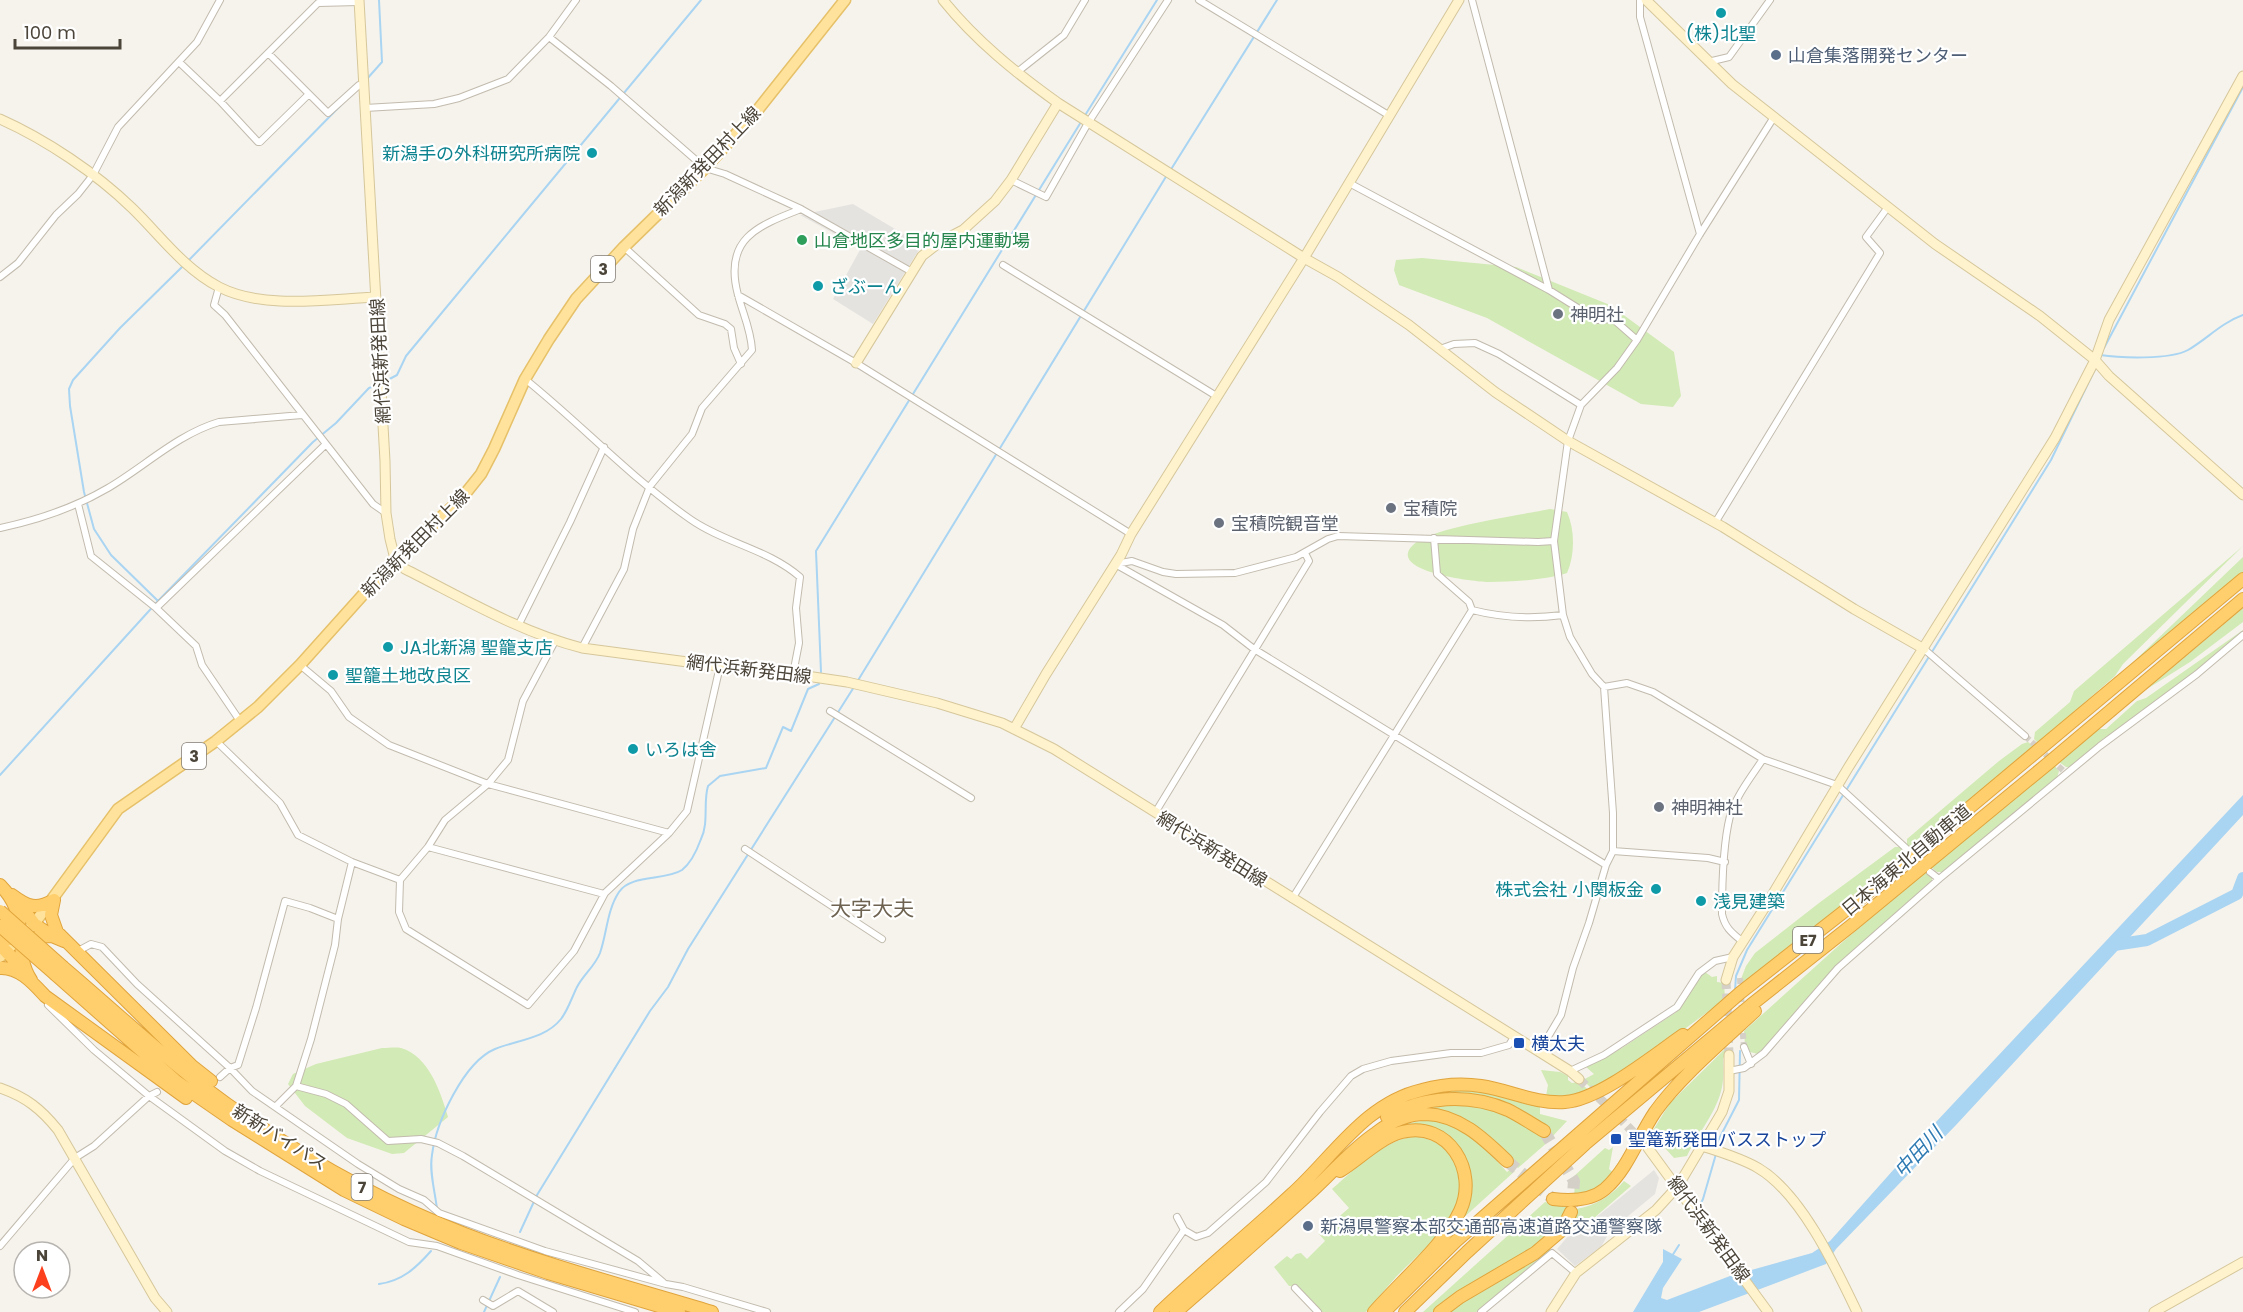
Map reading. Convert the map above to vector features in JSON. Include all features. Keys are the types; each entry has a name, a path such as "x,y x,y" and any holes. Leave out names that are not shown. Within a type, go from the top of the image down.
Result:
{"highway":[{"name":"日本海東北自動車道","path":"1384,1312 1456,1241 1740,993 1865,896 2243,579"},
{"name":"日本海東北自動車道","path":"1405,1312 1585,1144 2199,638 2243,599"},
{"path":"1,886 25,904 36,907 54,900"},
{"path":"1,886 17,909 28,976"},
{"path":"14,897 34,924 78,951 192,1066 244,1107 351,1182"},
{"path":"54,900 51,915 53,926 67,943"},
{"name":"新新バイパス","path":"0,911 59,971 177,1082 293,1160 354,1195 461,1243 548,1273 679,1312"},
{"path":"1553,1199 1586,1199 1604,1190 1617,1176 1656,1111 1681,1083 1731,1034 1852,925"},
{"name":"新新バイパス","path":"0,926 240,1114 351,1182 465,1234 551,1264 712,1312"},
{"path":"0,939 52,936"},
{"path":"2,951 45,996 223,1124 293,1160"},
{"path":"0,968 12,969 28,976"},
{"path":"1320,1176 1364,1120 1392,1101 1421,1090 1453,1085 1481,1086 1543,1101 1567,1102 1588,1097 1686,1033 1740,993"},
{"path":"1160,1312 1198,1285 1371,1127 1398,1111 1424,1102 1453,1098 1480,1101 1508,1110 1544,1131"},
{"path":"1320,1176 1376,1132 1399,1119 1427,1114 1452,1120 1480,1135 1507,1161"},
{"path":"1320,1176 1358,1160 1393,1135 1412,1130 1431,1132 1450,1143 1465,1170 1465,1200 1451,1227 1374,1312"},
{"path":"1440,1312 1460,1297 1534,1252 1562,1230 1571,1212"},
{"path":"1151,1312 1198,1285"},
{"path":"1176,1312 1198,1285"},
{"path":"1185,1312 1198,1285"}],"main road":[{"name":"新潟新発田村上線","path":"2,951 21,937 54,900 118,809 216,741 240,721 300,665 395,559 461,500 481,474 525,379 576,300 624,246 705,168 756,112 845,0"}],"street":[{"path":"0,277 29,251 56,215 78,194 93,175 118,127 197,42 220,0"},
{"path":"365,108 434,104 459,98 508,80 549,37 576,0"},
{"path":"943,0 980,40 1016,73 1058,104 1338,277 1392,313 1495,392 1568,441 1715,523 1854,609 1924,648 2025,736"},
{"path":"1016,73 1064,35 1085,0"},
{"path":"1011,180 1046,197 1088,123 1168,0"},
{"path":"1199,0 1391,116"},
{"path":"1014,729 1131,534 1351,184 1459,0"},
{"path":"1472,0 1549,290"},
{"path":"1640,0 1642,27 1700,234"},
{"path":"1646,0 1732,84 1888,207 1961,262 2040,316 2095,360 2243,495"},
{"path":"1708,62 1729,57 1770,0"},
{"path":"220,101 318,3 359,1"},
{"name":"網代浜新発田線","path":"359,1 386,513 395,559 405,569 518,626 555,641 582,648 793,674 903,694 977,714 1014,729 1054,749 1570,1071 1579,1079"},
{"path":"549,37 611,86 705,168 725,174 801,209 912,272"},
{"path":"268,53 330,113 359,85 364,84"},
{"path":"179,62 258,142 309,94"},
{"path":"1726,980 1733,957 2055,438 2095,360 2109,320 2243,76"},
{"path":"856,363 927,251 972,224 1011,180 1058,104"},
{"path":"1539,1052 1561,1015 1573,968 1606,865 1613,851 1613,813 1604,687 1592,674 1570,637 1563,615 1554,541 1568,441 1581,405 1617,369 1637,340 1700,234 1774,117"},
{"path":"0,119 34,136 93,175 131,207 186,265 219,287 263,299 292,301 376,297"},
{"path":"1351,184 1549,290 1597,320 1612,319 1637,340"},
{"path":"1715,523 1880,253 1866,237 1888,207"},
{"path":"582,648 624,569 633,529 650,486 692,434 702,408 752,350 750,327 738,294 735,269 737,255 743,243 757,228 801,209"},
{"path":"624,246 699,315 725,324 731,329 734,348 741,364"},
{"path":"1003,265 1219,397"},
{"path":"219,287 214,304 373,504 386,513"},
{"path":"738,294 856,363 1131,534"},
{"path":"1440,350 1454,344 1475,343 1499,354 1581,405"},
{"path":"525,379 691,520 780,562 800,577 796,608 799,643 793,674"},
{"path":"0,528 32,521 78,504 108,488 192,433 209,425 219,422 302,415"},
{"path":"156,608 326,444"},
{"path":"518,626 570,522 604,447"},
{"path":"78,504 91,556 156,608 196,646 202,665 240,721"},
{"path":"1115,564 1132,561 1176,574 1235,573 1305,553 1328,538 1338,536 1554,541"},
{"path":"1434,538 1437,574 1469,602 1472,610"},
{"path":"1155,813 1309,561 1305,553"},
{"path":"1115,564 1223,625 1254,649 1606,865"},
{"path":"1472,610 1508,617 1539,618 1563,615"},
{"path":"1293,899 1472,610"},
{"path":"1729,1071 1744,1068 1764,1053 1838,968 1939,879 2100,746 2198,674 2243,635"},
{"path":"555,641 523,701 508,760 488,784 445,820 428,847 400,880 399,912 406,929 528,1005 574,951 604,894 669,833 687,811 720,666"},
{"path":"300,665 331,691 349,717 390,745 488,784 669,833"},
{"path":"1604,687 1627,683 1653,692 1763,759 1837,786 1909,851"},
{"path":"830,711 971,798"},
{"path":"216,741 280,803 298,835 352,862 400,880"},
{"path":"1743,942 1725,924 1722,914 1725,862 1731,815 1746,784 1763,759"},
{"path":"428,847 604,894"},
{"path":"745,849 882,939"},
{"path":"1613,851 1708,858 1725,862"},
{"path":"275,1107 296,1086 311,1039 335,945 338,919 352,862"},
{"path":"1930,872 1939,879"},
{"path":"220,1077 230,1068 238,1065 285,901 338,919"},
{"path":"78,951 92,944 102,947 137,984 230,1068 252,1091 358,1164 399,1189 424,1200 439,1213 509,1241 683,1287 767,1312"},
{"path":"1570,1071 1604,1055 1677,1008 1698,973 1715,961 1733,957"},
{"path":"45,996 46,1002 94,1050 149,1096 225,1151 260,1171 409,1242 437,1245 635,1312"},
{"path":"1177,1217 1184,1230 1196,1237 1208,1233 1257,1189 1320,1112 1352,1076 1363,1069 1391,1061 1451,1053 1480,1053 1509,1045 1514,1037"},
{"path":"1744,1047 1751,1064"},
{"path":"1551,1312 1576,1273 1656,1210 1677,1186 1722,1112 1729,1091 1729,1055"},
{"path":"296,1086 326,1094 346,1104 388,1141 421,1139 438,1143 463,1156 638,1261 666,1284"},
{"path":"0,1088 26,1099 42,1110 58,1130 156,1299 167,1312"},
{"path":"0,1246 75,1158 94,1146 149,1096 157,1092"},
{"path":"1702,1146 1758,1167 1780,1184 1804,1215 1822,1244 1857,1312"},
{"name":"網代浜新発田線","path":"1648,1148 1768,1312"},
{"path":"1119,1312 1143,1289 1184,1230"},
{"path":"1481,1312 1552,1253 1576,1273"},
{"path":"2154,1312 2243,1262"},
{"path":"661,1291 666,1284"},
{"path":"1294,1288 1318,1312"},
{"path":"483,1300 493,1305 518,1291 552,1312"}],"green space":[{"path":"1422,258 1516,267 1610,305 1674,352 1681,396 1673,407 1641,404 1487,318 1399,285 1394,270 1396,260"},
{"path":"1550,509 1567,512 1570,519 1573,551 1567,573 1518,581 1468,580 1422,569 1411,562 1408,554 1413,545 1438,533 1477,522"},
{"path":"2243,546 2123,664 2115,676 2084,703 2081,709 2039,744 2034,739 2035,732 2070,702 2074,691"},
{"path":"2243,557 2243,574 2127,668"},
{"path":"2243,608 2243,622 2190,662 2147,689"},
{"path":"2243,630 2243,633 2195,674 2113,736 2104,738 2071,767 2066,767 2059,762 2097,729 2106,729 2137,701 2146,698"},
{"path":"2028,742 2035,748 1912,850 1907,846 1907,839 1999,761"},
{"path":"2054,765 2059,771 2057,778 1944,872 1937,872 1931,867"},
{"path":"1895,847 1907,853 1741,987 1741,979 1746,966 1755,953"},
{"path":"1927,871 1932,876 1932,882 1839,964 1763,1051 1758,1054 1750,1052 1745,1046 1744,1031 1846,939"},
{"path":"1705,972 1712,977 1717,976 1717,982 1724,983 1725,999 1655,1051 1593,1090 1583,1080 1594,1074 1586,1067 1588,1065 1622,1048 1675,1013 1699,976"},
{"path":"1727,1047 1728,1056 1723,1058 1720,1096 1687,1156 1674,1158 1655,1137 1648,1147 1645,1143 1670,1103"},
{"path":"382,1048 401,1048 411,1052 419,1059 432,1076 448,1117 404,1153 392,1154 347,1138 305,1106 288,1084 293,1074 316,1064"},
{"path":"1541,1070 1560,1072 1568,1076 1568,1080 1572,1083 1579,1082 1590,1091 1566,1097 1546,1096 1548,1085"},
{"path":"1464,1088 1540,1104 1540,1114 1567,1121 1551,1138 1547,1133 1482,1097 1379,1114 1420,1096"},
{"path":"1458,1102 1496,1109 1543,1134 1549,1141 1518,1168 1505,1157 1434,1112 1413,1110"},
{"path":"1427,1120 1440,1122 1463,1131 1490,1153 1507,1172 1512,1168 1515,1171 1461,1220 1469,1197 1471,1179 1464,1158 1451,1139 1442,1133 1422,1127 1381,1135 1398,1125"},
{"path":"1416,1136 1444,1147 1457,1163 1460,1188 1457,1203 1450,1217 1431,1243 1396,1277 1366,1312 1321,1312 1295,1286 1289,1286 1274,1267 1287,1256 1291,1259 1301,1253 1307,1259 1325,1241 1319,1234 1349,1208 1332,1189 1361,1163 1381,1149"},
{"path":"1613,1147 1609,1169 1616,1175 1603,1188 1574,1198 1575,1181 1573,1177 1605,1148 1609,1150"},
{"path":"1624,1181 1631,1186 1594,1218 1574,1219 1576,1209 1602,1200"},
{"path":"1545,1202 1567,1207 1558,1226 1538,1244 1434,1312 1423,1312"},
{"path":"1549,1248 1551,1252 1476,1312 1447,1312"}],"shaded area":[{"path":"853,204 922,245 873,324 833,299 861,248 800,215"},
{"path":"1654,1170 1659,1178 1655,1194 1610,1231 1601,1247 1575,1266 1557,1249 1581,1221 1594,1219"}],"water":[{"path":"2243,795 2243,815 1956,1125 1836,1249 1826,1264 1699,1312 1633,1312 1663,1262 1663,1249 1682,1259 1663,1288 1661,1298 1667,1300 1730,1276 1812,1253 1830,1241 1936,1122"}],"waterway":[{"path":"366,80 382,62 379,0"},
{"path":"384,382 397,375 406,356 701,0"},
{"path":"1084,117 1157,0"},
{"path":"1170,171 1277,0"},
{"path":"2104,348 2243,87"},
{"path":"187,262 343,103"},
{"path":"821,672 816,551 1081,122"},
{"path":"857,682 1167,175"},
{"path":"158,601 111,555 94,529 84,492 69,389 73,380 120,328 183,266"},
{"path":"2100,355 2145,357 2180,353 2243,315"},
{"path":"1735,991 1736,976 1747,950 2051,460 2096,367"},
{"path":"0,775 158,601 313,442 336,423 369,388 379,384"},
{"path":"437,1209 431,1168 432,1155 439,1126 462,1080 473,1066 495,1049 539,1035 561,1019 577,987 600,953 610,914 619,892 624,886 640,880 667,876 685,867 696,852 703,833 708,786 720,776 766,768 783,727 791,731 808,689 819,684"},
{"path":"520,1232 537,1195 650,1011 668,987 688,949 854,687"},
{"name":"中田川","path":"2114,945 2147,940 2237,894 2243,878"},
{"path":"1717,1148 1718,1141 1739,1100 1740,1051"},
{"path":"1697,1211 1703,1199 1716,1154"},
{"path":"1672,1256 1679,1245"},
{"path":"379,1284 395,1280 408,1273 431,1251"},
{"path":"484,1312 500,1277"}],"tunnel":[{"path":"2025,736 2067,774"},
{"path":"1740,978 1742,1011"},
{"path":"1726,980 1729,1055"},
{"path":"1742,1024 1744,1047"},
{"path":"1579,1079 1648,1148"},
{"path":"1544,1131 1574,1181 1572,1208"},
{"path":"1507,1161 1553,1199"}],"place":[{"name":"(株)北聖","path":"1721,13"},
{"name":"山倉集落開発センター","path":"1776,55"},
{"name":"新潟手の外科研究所病院","path":"592,153"},
{"name":"山倉地区多目的屋内運動場","path":"802,240"},
{"name":"ざぶーん","path":"818,286"},
{"name":"神明社","path":"1558,314"},
{"name":"宝積院","path":"1391,508"},
{"name":"宝積院観音堂","path":"1219,523"},
{"name":"JA北新潟 聖籠支店","path":"388,647"},
{"name":"聖籠土地改良区","path":"333,675"},
{"name":"いろは舎","path":"633,749"},
{"name":"神明神社","path":"1659,807"},
{"name":"株式会社 小関板金","path":"1656,889"},
{"name":"浅見建築","path":"1701,901"},
{"name":"横太夫","path":"1519,1043"},
{"name":"聖篭新発田バスストップ","path":"1616,1139"},
{"name":"新潟県警察本部交通部高速道路交通警察隊","path":"1308,1226"}],"district":[{"name":"大字大夫","path":"872,908"}]}
